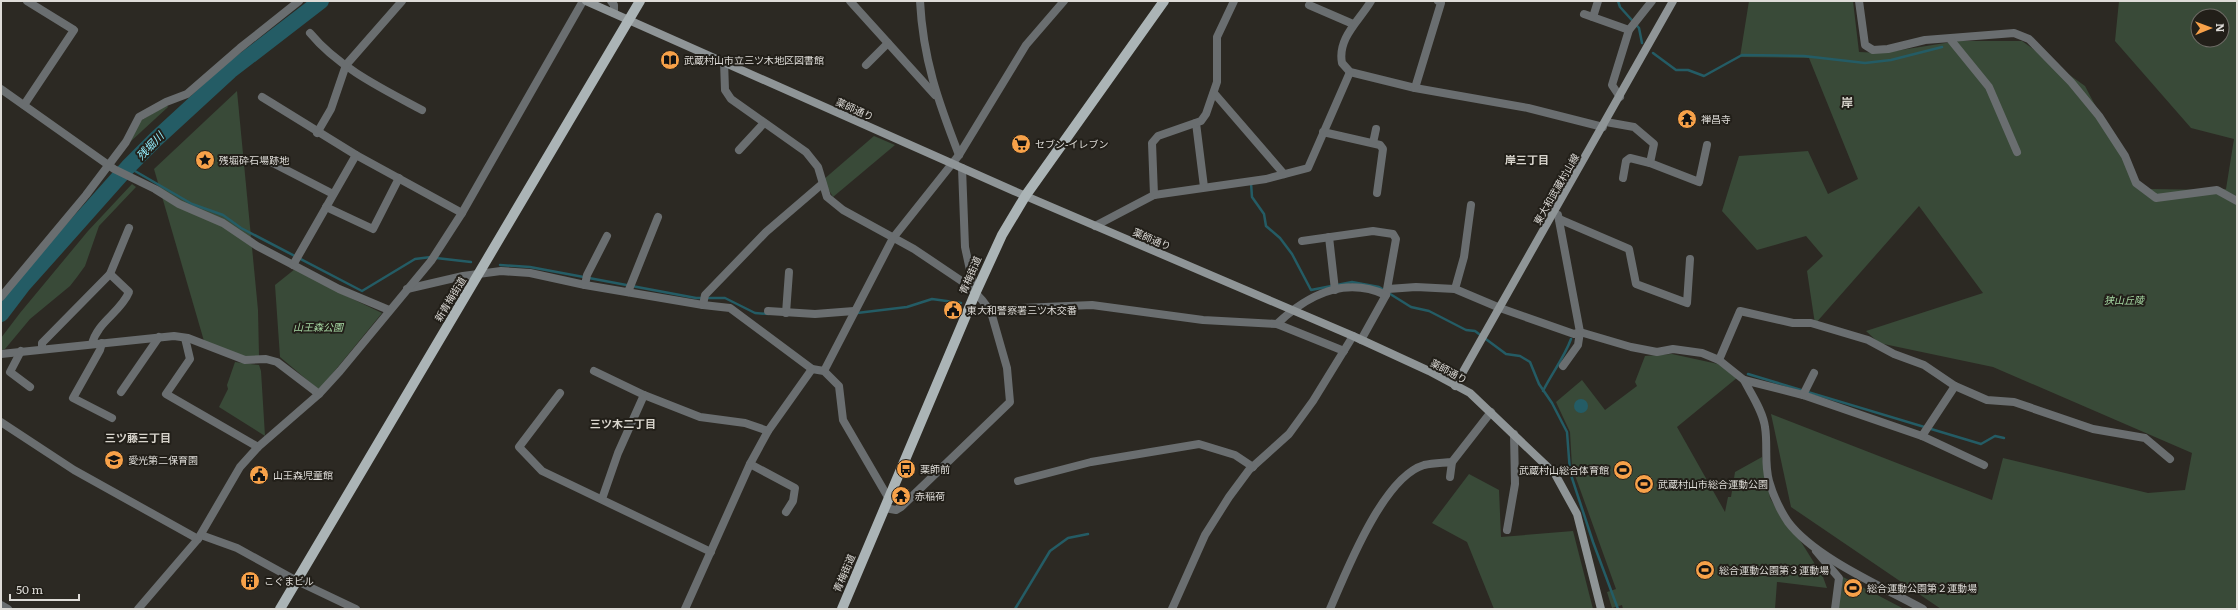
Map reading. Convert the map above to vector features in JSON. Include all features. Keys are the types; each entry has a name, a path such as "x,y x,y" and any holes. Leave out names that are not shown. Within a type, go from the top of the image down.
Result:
{"main road":[{"name":"新青梅街道","path":"280,609 640,1"},
{"name":"青梅街道","path":"842,609 995,247 1026,195 1164,1"}],"street":[{"path":"24,105 74,30 27,1"},
{"path":"1,297 111,167 139,117 166,102 187,94 240,48 299,1"},
{"path":"317,132 331,109 346,65 402,1"},
{"path":"138,609 199,537 240,466 258,447 319,394 433,258 462,213 584,1"},
{"name":"薬師通り","path":"584,1 724,61 962,168 1353,336 1429,371 1470,393 1555,474 1577,514 1601,609"},
{"path":"611,1 614,5 614,14"},
{"path":"850,1 936,96"},
{"path":"920,1 922,33 936,96 959,155"},
{"path":"824,371 893,238 959,155 1026,45 1064,1"},
{"path":"1154,195 1152,143 1158,136 1202,121 1206,114 1217,82 1217,37 1234,1"},
{"path":"1371,1 1365,12 1353,24 1341,50 1342,63 1350,72 1415,88 1528,108 1605,125 1634,127 1654,144 1650,163"},
{"path":"1415,88 1441,2 1438,1"},
{"path":"1598,1 1589,16 1633,25"},
{"path":"1620,97 1612,85 1633,25 1652,1"},
{"name":"東大和武蔵村山線","path":"1455,386 1605,125 1673,1"},
{"path":"1859,1 1865,45 1873,50 1888,49 1925,40 2014,33 2029,39 2071,82 2099,116 2125,156 2136,183 2156,198 2216,190 2237,201"},
{"path":"1309,5 1353,24"},
{"path":"310,33 346,65 375,85 422,110"},
{"path":"1950,39 1989,87 2017,152"},
{"path":"866,64 888,43"},
{"path":"407,289 480,273 501,270 703,305 730,308 812,369 824,371 839,386 843,420 887,504 896,510 901,507 1010,402 1007,368 991,312 969,286 914,249 843,210 827,198 818,167 806,152 731,100 725,90 724,61"},
{"path":"1096,226 1154,195 1266,179 1308,168 1350,72"},
{"path":"1,89 111,167 155,189 179,204 223,223 240,236 293,265 340,289 389,310"},
{"path":"1214,93 1284,174"},
{"path":"262,97 317,132 462,213"},
{"path":"739,150 764,123"},
{"path":"1196,123 1204,187"},
{"path":"1373,143 1376,129"},
{"path":"1323,132 1380,145 1383,149 1377,193"},
{"path":"1623,178 1626,161 1630,158 1650,163 1699,182 1707,145"},
{"path":"293,265 356,154"},
{"path":"267,160 333,194"},
{"path":"962,168 965,247 975,294"},
{"path":"326,207 372,229 399,178"},
{"path":"703,305 705,295 766,232 822,184"},
{"path":"1455,289 1464,257 1471,205"},
{"path":"1557,208 1580,332 1578,345 1563,366"},
{"path":"628,292 658,217"},
{"path":"1559,219 1630,249 1636,284 1687,303 1690,259"},
{"path":"42,348 42,343 110,274 129,228"},
{"path":"1302,241 1373,232 1393,234 1396,239 1387,292 1361,340"},
{"path":"585,285 587,275 607,236"},
{"path":"1329,237 1335,290"},
{"path":"786,313 789,272"},
{"path":"92,344 94,335 124,301 129,292 110,274"},
{"path":"1277,324 1291,310 1310,297 1335,290 1351,287 1371,287 1387,292 1416,287 1455,289 1500,308 1574,334 1580,332 1631,347 1657,352 1673,350 1702,353 1719,360 1744,380 1765,425 1766,461 1774,496 1788,522 1805,538 1839,578 1835,609"},
{"path":"991,312 1021,308 1092,306 1203,320 1277,324 1344,351"},
{"path":"768,311 815,314 853,313"},
{"path":"1719,360 1740,311 1793,323 1811,323 1868,340 1894,354 1924,365 1955,386 1987,400 2014,402 2093,429 2145,438 2170,459"},
{"path":"1172,609 1205,535 1229,497 1253,467 1289,434 1313,401 1353,336"},
{"path":"1,354 42,348 159,338 185,338 237,358 278,362 319,394"},
{"path":"121,392 159,338"},
{"path":"185,338 190,359 166,394 258,447"},
{"path":"102,343 100,350 73,398 112,418"},
{"path":"21,351 10,372 30,387"},
{"path":"685,609 750,464 768,431 812,369"},
{"path":"594,371 644,395 700,417 745,423 768,431"},
{"path":"1805,392 1814,373"},
{"path":"1744,380 1805,392 1922,436 1984,465"},
{"path":"1922,436 1955,386"},
{"path":"560,393 519,447 542,471 711,552"},
{"path":"602,499 618,453 644,395"},
{"path":"1450,477 1452,462 1491,412"},
{"path":"1,422 74,470 199,537 237,548 297,581 356,609"},
{"path":"1507,530 1515,484 1514,434"},
{"path":"1018,481 1091,462 1199,444 1235,455 1253,467"},
{"path":"1330,609 1349,564 1381,503 1414,471 1424,465 1452,462"},
{"path":"750,464 795,488 793,501 786,512"},
{"path":"1805,538 1853,572 1923,609"},
{"path":"1,605 8,609"}],"green space":[{"name":"狭山丘陵","path":"1749,1 1853,1 1859,52 1882,53 1958,41 2022,41 2085,86 2136,183 2149,189 2226,189 2234,139 2191,128 2115,41 2119,1 2237,1 2237,609 1941,609 1791,507 1771,414 1992,500 2003,458 2148,493 2185,490 2192,453 1993,367 1879,343 1866,331 1983,293 1919,206 1815,324 1807,271 1823,256 1806,236 1757,250 1722,211 1739,156 1808,151 1828,194 1858,179 1809,58 1740,57"},
{"path":"237,91 258,310 259,356 240,356 204,341 154,169"},
{"path":"167,105 168,107 130,142 140,121"},
{"path":"874,136 895,145 833,197 823,180"},
{"path":"132,184 136,187 99,226 85,266 70,286 30,319 5,349 1,350 1,338 20,313 88,231"},
{"name":"山王森公園","path":"295,269 382,313 319,390 280,357 275,285"},
{"name":"武蔵村山市総合運動公園","path":"1672,354 1718,364 1738,377 1677,427 1725,512 1728,497 1731,497 1735,472 1762,457 1770,498 1785,524 1798,537 1823,577 1827,588 1777,582 1775,609 1623,609 1622,605 1612,608 1607,592 1616,589 1572,467 1570,432 1556,402 1582,380 1605,410 1637,386 1635,382 1645,356"},
{"path":"235,362 259,365 261,371 265,436 219,407 228,389 227,385"},
{"path":"1469,474 1499,490 1501,537 1573,531 1593,609 1494,609 1467,542 1432,523"},
{"name":"総合運動公園第２運動場","path":"1843,577 1904,609 1838,609"}],"water":[{"path":"1581,399 1586,401 1588,406 1586,411 1581,413 1576,411 1574,406 1576,401"}],"waterway":[{"name":"残堀川","path":"1,314 23,285 128,167 156,139 230,71 321,1"},
{"path":"1618,1 1620,7 1639,28 1642,43"},
{"path":"1653,53 1676,70 1688,70 1704,76 1742,55 1804,56 1865,63 1891,60 1942,47"},
{"path":"128,167 192,204 223,215 241,228 362,291 415,259 431,257"},
{"path":"1251,183 1252,197 1264,214 1266,226 1280,238 1292,254 1311,290 1352,282 1379,287 1411,307 1429,311 1466,330 1475,331 1506,354 1520,356 1530,362 1539,384 1552,403 1567,432 1570,472 1593,542 1618,609"},
{"path":"436,258 471,262"},
{"path":"500,265 530,267 696,298 725,298 755,313 769,314"},
{"path":"857,313 907,307 932,299 961,303"},
{"path":"1543,391 1565,353 1571,339"},
{"path":"1748,374 1981,444 1995,436 2004,438"},
{"path":"1015,609 1050,551 1068,538 1088,534"}],"place":[{"name":"武蔵村山市立三ツ木地区図書館","path":"670,60"},
{"name":"禅昌寺","path":"1687,119"},
{"name":"セブン-イレブン","path":"1021,144"},
{"name":"残堀砕石場跡地","path":"205,160"},
{"name":"東大和警察署三ツ木交番","path":"953,310"},
{"name":"愛光第二保育園","path":"114,460"},
{"name":"薬師前","path":"906,469"},
{"name":"武蔵村山総合体育館","path":"1623,470"},
{"name":"山王森児童館","path":"259,475"},
{"name":"武蔵村山市総合運動公園","path":"1644,484"},
{"name":"赤稲荷","path":"901,496"},
{"name":"総合運動公園第３運動場","path":"1705,570"},
{"name":"こぐまビル","path":"250,581"},
{"name":"総合運動公園第２運動場","path":"1853,588"}],"district":[{"name":"岸","path":"1847,103"},
{"name":"岸三丁目","path":"1527,160"},
{"name":"三ツ木二丁目","path":"623,424"},
{"name":"三ツ藤三丁目","path":"138,438"}]}
